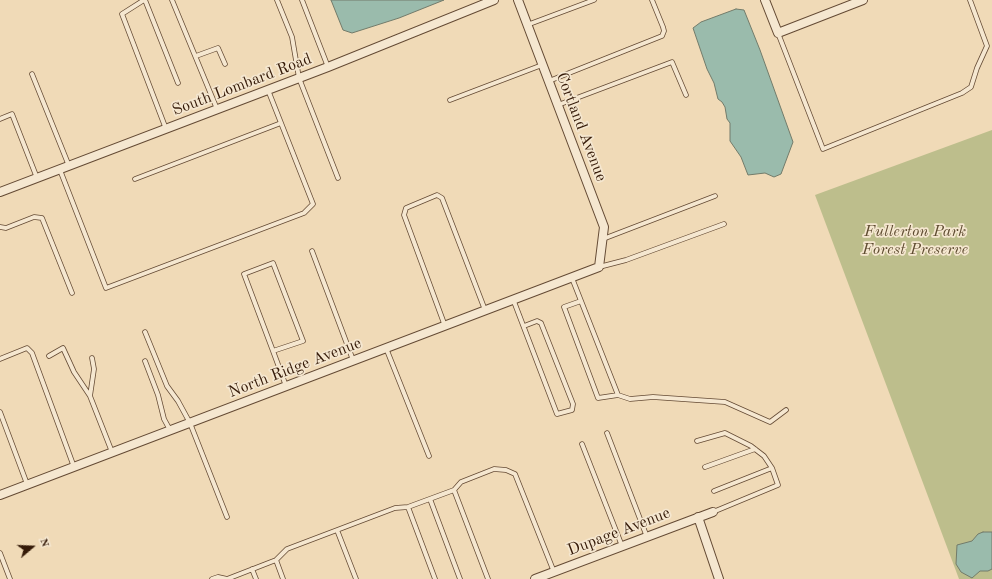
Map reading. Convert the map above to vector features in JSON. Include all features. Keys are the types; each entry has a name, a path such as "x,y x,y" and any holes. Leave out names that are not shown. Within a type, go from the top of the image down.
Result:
{"street":[{"name":"South Lombard Road","path":"0,192 328,67 494,0"},
{"name":"Cortland Avenue","path":"518,0 604,227 599,268"},
{"path":"765,0 778,33 863,0"},
{"name":"North Ridge Avenue","path":"0,495 599,268"},
{"name":"Dupage Avenue","path":"535,579 713,512"},
{"path":"698,517 719,579"}],"lane":[{"path":"166,129 122,14 144,0 178,84"},
{"path":"172,0 217,110"},
{"path":"277,0 292,37 299,78 338,178"},
{"path":"302,0 328,67"},
{"path":"528,25 594,0"},
{"path":"549,81 662,36 664,31 663,27 652,0"},
{"path":"778,33 823,148 962,93 972,87 977,68 987,46 970,0"},
{"path":"196,56 218,48 225,64"},
{"path":"558,105 672,62 686,95"},
{"path":"450,100 542,65"},
{"path":"32,74 70,166"},
{"path":"60,170 106,288 304,213 313,204 268,90"},
{"path":"0,119 12,114 37,179"},
{"path":"135,179 281,123"},
{"path":"445,326 404,215 406,208 437,195 442,198 486,311"},
{"path":"603,239 715,196"},
{"path":"0,228 6,228 34,217 42,218 72,294"},
{"path":"599,268 626,260 724,224"},
{"path":"312,251 354,361"},
{"path":"273,351 303,341 273,263 244,274 286,386"},
{"path":"572,278 618,396"},
{"path":"514,299 524,326 557,414 572,410 573,404 542,322 537,321 524,326"},
{"path":"581,301 564,307 598,398 618,396 630,399 666,398 725,402 770,422 786,410"},
{"path":"145,332 166,386 178,401 190,423 227,517"},
{"path":"0,359 27,348 32,353 74,467"},
{"path":"49,356 63,348 74,372 90,396 112,452"},
{"path":"386,348 429,456"},
{"path":"90,396 94,369 92,358"},
{"path":"145,361 158,395 164,420 170,430"},
{"path":"0,412 27,484"},
{"path":"607,433 647,537"},
{"path":"697,441 725,433 755,449 764,456 772,468 778,485 713,512"},
{"path":"582,444 622,546"},
{"path":"705,467 755,449"},
{"path":"714,491 772,468"},
{"path":"212,579 218,577 227,579 276,560 288,549 395,508 408,507 454,490 461,482 494,469 506,470 515,474 554,572"},
{"path":"454,490 488,579"},
{"path":"430,499 460,579"},
{"path":"408,507 435,579"},
{"path":"337,530 356,579"},
{"path":"0,553 10,579"},
{"path":"276,560 283,579"},
{"path":"252,569 256,579"}],"green space":[{"name":"Fullerton Park Forest Preserve","path":"992,130 992,579 959,579 815,195"}],"shaded area":[{"path":"331,0 444,0 399,18 352,33 343,30"},
{"path":"736,9 744,10 793,142 781,174 774,177 765,173 748,175 741,157 730,141 730,123 727,119 725,107 718,99 714,83 707,69 693,28 701,22"},
{"path":"983,532 992,532 992,569 988,571 980,571 972,578 961,572 956,564 957,545 972,541 978,534"}]}
